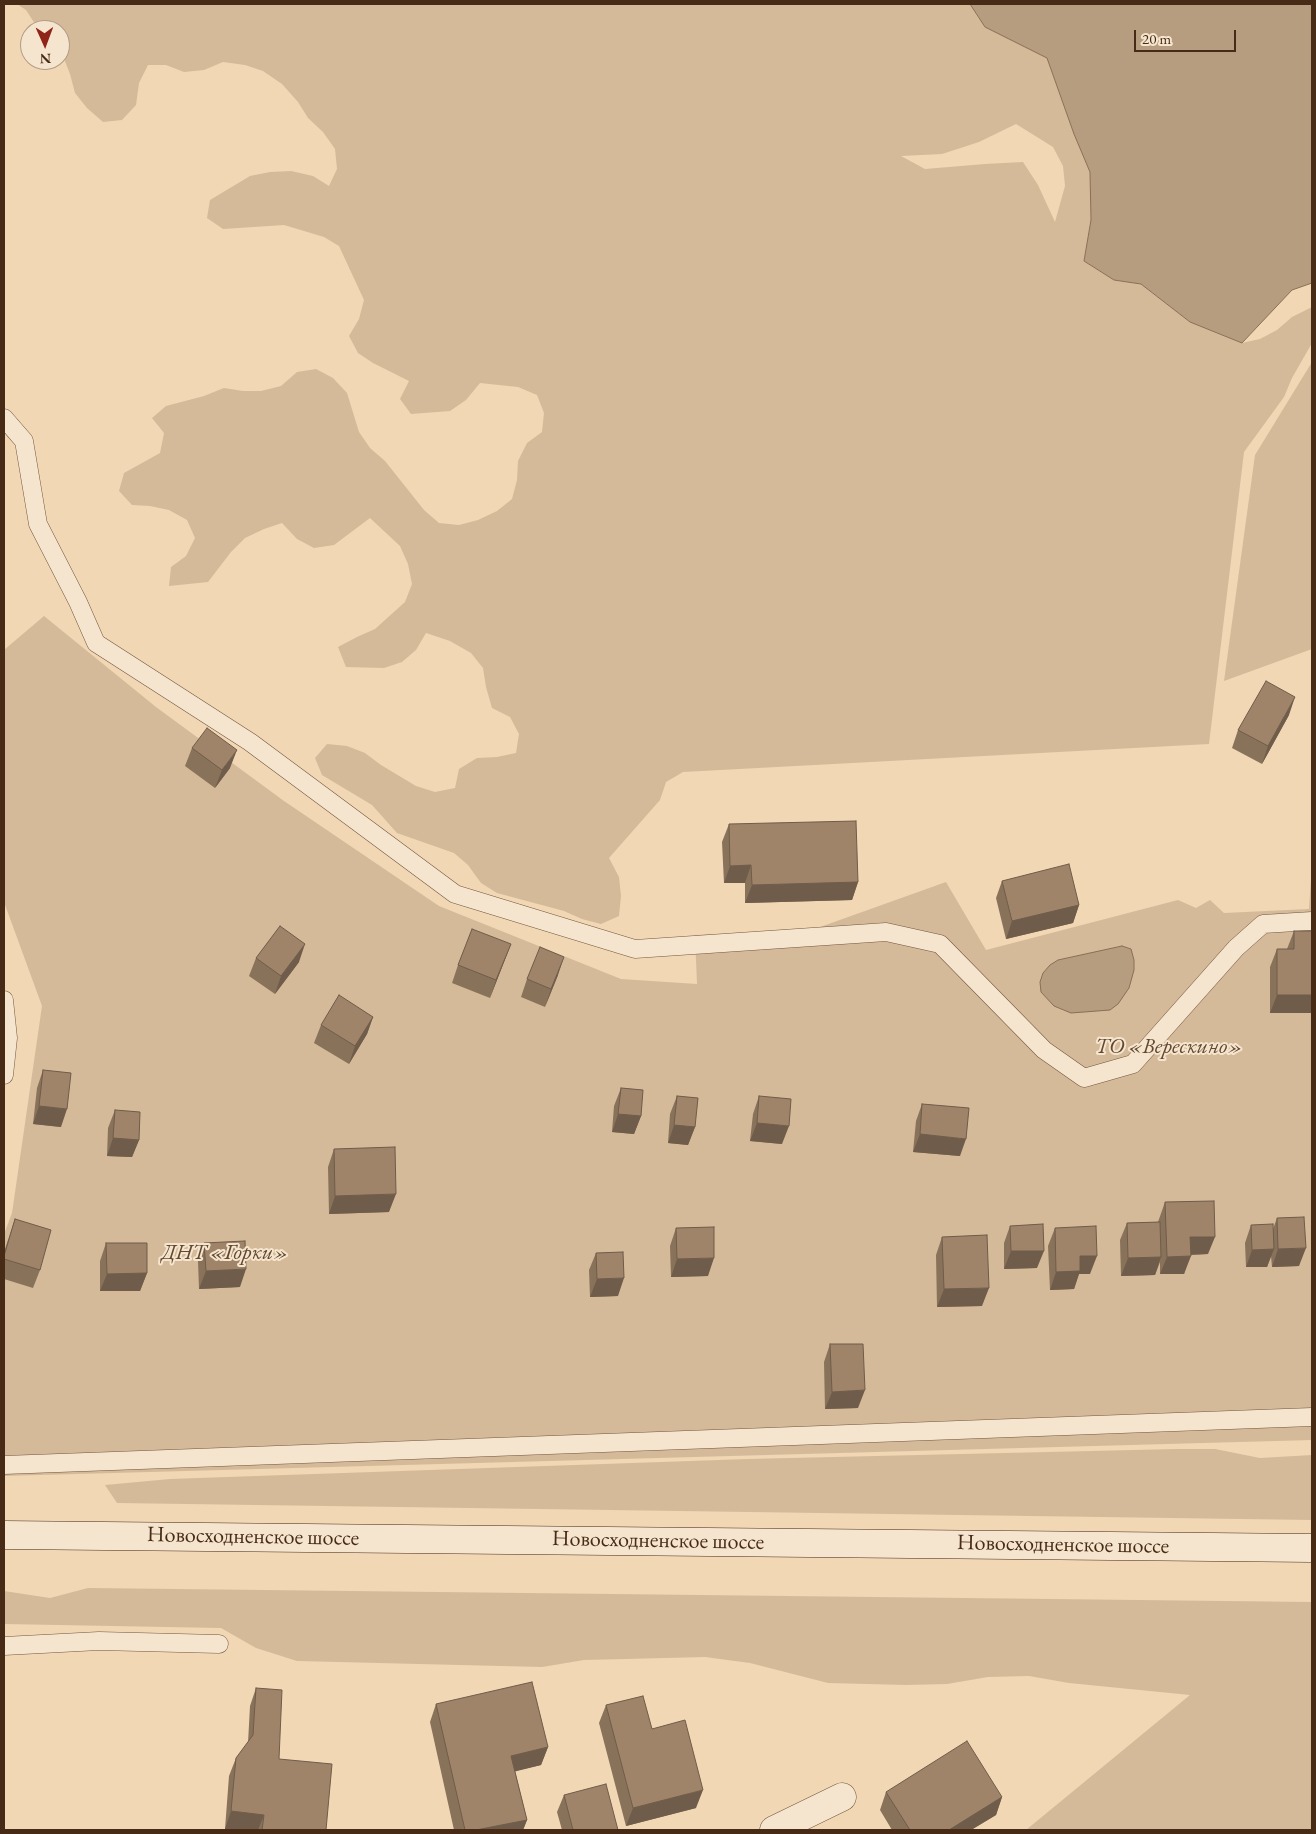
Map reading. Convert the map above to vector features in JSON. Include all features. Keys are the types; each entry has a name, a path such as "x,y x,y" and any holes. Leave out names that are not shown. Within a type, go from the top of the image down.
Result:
{"main road":[{"name":"Новосходненское шоссе","path":"4,1534 1312,1548"},
{"path":"774,1830 842,1797"}],"lane":[{"path":"4,418 24,441 38,524 78,602 96,643 250,742 455,894 635,949 886,932 940,944 1044,1050 1084,1078 1133,1064 1236,948 1263,924 1312,921"},
{"path":"4,1000 8,1038 4,1075"},
{"path":"4,1465 1312,1417"},
{"path":"4,1646 98,1641 219,1644"}],"green space":[{"path":"17,4 970,4 985,27 1047,58 1074,134 1090,172 1091,220 1084,261 1114,280 1141,284 1190,322 1242,343 1260,339 1277,330 1292,317 1312,307 1312,343 1292,378 1284,397 1244,452 1209,744 683,772 666,782 660,800 609,858 619,877 621,896 619,916 601,924 582,919 564,911 497,893 481,883 468,865 454,853 397,833 372,805 322,775 315,758 327,744 347,746 365,753 416,786 435,792 455,788 459,769 477,758 497,757 516,753 519,734 510,717 492,708 483,668 471,653 450,641 426,633 416,650 402,662 384,668 346,667 338,647 375,629 405,602 412,584 408,564 400,546 370,518 334,545 314,548 297,539 282,523 245,538 231,552 208,582 169,586 171,567 186,556 195,538 187,520 169,510 132,505 119,491 124,473 160,453 164,433 152,418 166,406 204,396 224,388 261,391 281,386 297,372 316,369 333,378 347,393 359,432 370,448 385,461 424,510 439,523 459,525 478,520 497,511 512,499 517,480 518,461 527,443 542,432 544,413 537,395 518,387 480,383 466,400 450,411 411,414 400,399 409,381 373,363 358,353 349,336 359,319 364,300 339,246 324,237 284,225 223,229 207,218 210,200 250,176 270,172 291,171 313,176 329,186 337,169 335,149 282,84 263,71 245,65 223,62 204,70 184,72 166,65 148,65 139,83 136,105 122,120 103,122 87,108 75,93 68,70 70,70 70,20 32,20 26,10","holes":["1016,124 1053,147 1063,166 1065,186 1055,222 1038,185 1023,162 925,169 901,156 942,154 979,142"]},
{"path":"1312,362 1312,649 1224,681 1255,455"},
{"path":"44,616 156,707 284,801 439,906 621,979 697,984 695,935 809,931 946,882 986,950 1178,900 1196,908 1210,900 1224,913 1309,909 1312,863 1312,1440 4,1476 4,1234 12,1213 42,1006 4,902 4,650"},
{"path":"1215,1449 1260,1458 1312,1455 1312,1520 117,1503 105,1485 170,1479 748,1459"},
{"path":"88,1588 1312,1602 1312,1830 1026,1830 1190,1695 1069,1683 1029,1676 988,1677 947,1684 828,1683 750,1663 705,1657 584,1660 542,1667 297,1661 256,1648 221,1628 4,1624 4,1591 50,1598"}],"shaded area":[{"path":"970,4 1312,4 1312,283 1292,290 1242,343 1190,322 1141,284 1114,280 1084,261 1091,220 1090,172 1074,134 1047,58 985,27"},
{"path":"1122,946 1131,949 1134,970 1129,988 1118,1004 1110,1010 1071,1013 1054,1006 1041,992 1040,982 1043,973 1058,960"}],"building":[{"path":"1266,681 1295,697 1268,746 1238,730"},
{"path":"207,728 237,750 222,770 192,748"},
{"path":"856,821 858,882 752,885 751,865 730,866 729,824"},
{"path":"1069,864 1079,905 1012,921 1002,881"},
{"path":"280,926 305,944 281,976 256,958"},
{"path":"472,929 511,944 496,980 458,965"},
{"path":"1294,931 1312,931 1312,995 1277,995 1277,949 1294,949"},
{"path":"540,947 564,957 551,989 527,979"},
{"path":"339,995 373,1017 355,1046 321,1025"},
{"path":"43,1070 71,1073 67,1109 39,1106"},
{"path":"621,1088 643,1090 641,1116 618,1114"},
{"path":"677,1096 698,1098 695,1127 674,1125"},
{"path":"759,1096 791,1099 789,1126 757,1123"},
{"path":"922,1104 969,1108 966,1139 920,1134"},
{"path":"115,1110 140,1112 139,1140 113,1138"},
{"path":"395,1147 396,1194 335,1196 334,1149"},
{"path":"1214,1201 1215,1237 1190,1237 1191,1256 1167,1257 1165,1202"},
{"path":"1304,1217 1306,1248 1278,1249 1277,1218"},
{"path":"15,1219 51,1230 40,1270 4,1259"},
{"path":"1160,1222 1161,1257 1128,1258 1127,1223"},
{"path":"1043,1224 1044,1251 1011,1251 1010,1226"},
{"path":"1273,1224 1274,1249 1252,1250 1251,1225"},
{"path":"1096,1226 1097,1256 1080,1256 1080,1271 1056,1272 1055,1228"},
{"path":"714,1227 714,1258 677,1259 676,1228"},
{"path":"987,1235 989,1288 944,1289 942,1237"},
{"path":"245,1241 246,1269 206,1271 204,1243"},
{"path":"106,1243 147,1243 147,1273 107,1274"},
{"path":"623,1252 624,1278 597,1279 596,1253"},
{"path":"830,1344 863,1344 865,1390 832,1392"},
{"path":"532,1682 548,1747 511,1756 527,1820 476,1830 465,1830 436,1704"},
{"path":"256,1688 282,1690 279,1759 332,1764 326,1830 262,1830 264,1815 231,1811 236,1758 253,1735"},
{"path":"643,1696 652,1729 685,1720 703,1790 633,1808 606,1705"},
{"path":"967,1741 1002,1797 949,1830 910,1830 886,1792"},
{"path":"606,1784 618,1830 573,1830 564,1795"}],"park label":[{"name":"ТО «Верескино»","path":"1169,1047"},
{"name":"ДНТ «Горки»","path":"225,1253"}]}
